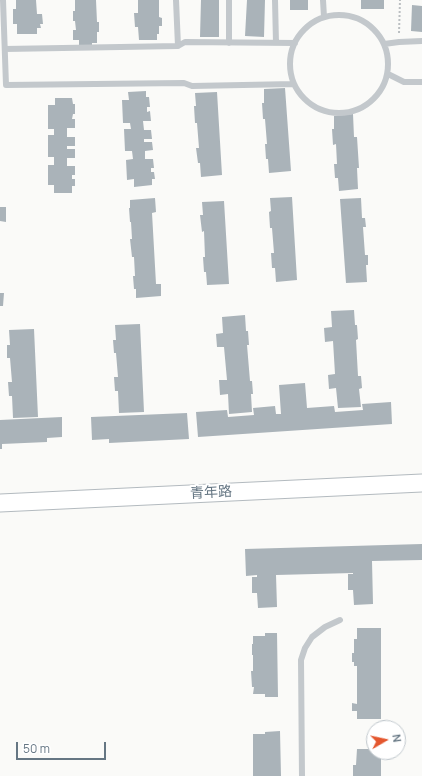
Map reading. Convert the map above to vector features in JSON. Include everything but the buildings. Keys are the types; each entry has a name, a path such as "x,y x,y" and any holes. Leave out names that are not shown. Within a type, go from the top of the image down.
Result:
{"street":[{"name":"青年路","path":"0,504 422,483"}],"lane":[{"path":"3,0 6,85 184,83 192,86 294,84"},
{"path":"176,0 178,46"},
{"path":"229,0 229,43"},
{"path":"275,0 276,43"},
{"path":"323,0 324,16"},
{"path":"340,14 360,19 372,27 384,44 388,53 388,74 382,88 373,100 360,109 345,113 325,111 308,102 300,95 294,84 290,67 290,57 295,43 303,30 324,16 340,14"},
{"path":"384,44 422,41"},
{"path":"5,49 178,46 185,42 295,43"},
{"path":"388,74 404,82 422,82"},
{"path":"302,776 300,660 312,637 325,627 340,620"}],"path":[{"path":"399,42 400,0"}]}
